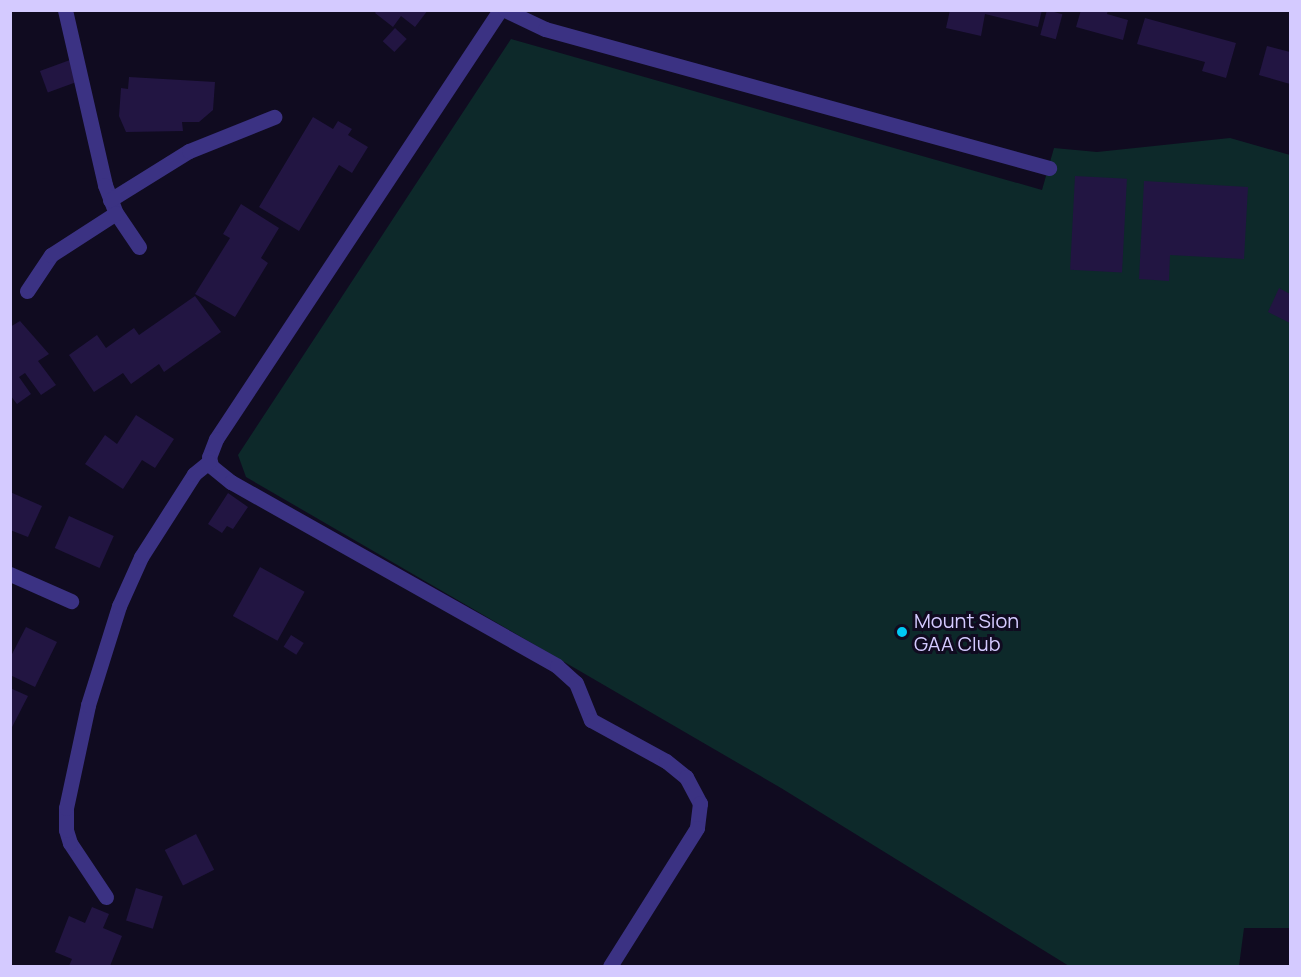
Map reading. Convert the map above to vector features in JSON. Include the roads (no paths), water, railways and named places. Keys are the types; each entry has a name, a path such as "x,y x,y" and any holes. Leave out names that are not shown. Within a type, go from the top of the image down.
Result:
{"street":[{"path":"65,10 113,207 139,247"},
{"path":"106,897 70,843 66,830 66,808 88,705 119,606 141,557 194,474 209,462 216,439 502,10 545,29 1049,168"},
{"path":"27,291 51,255 189,150 274,117"},
{"path":"209,462 231,482 557,666 576,683 591,720 666,761 686,777 700,802 697,828 610,966"},
{"path":"10,574 71,601"}],"place":[{"name":"Mount Sion GAA Club","path":"902,632"}]}
